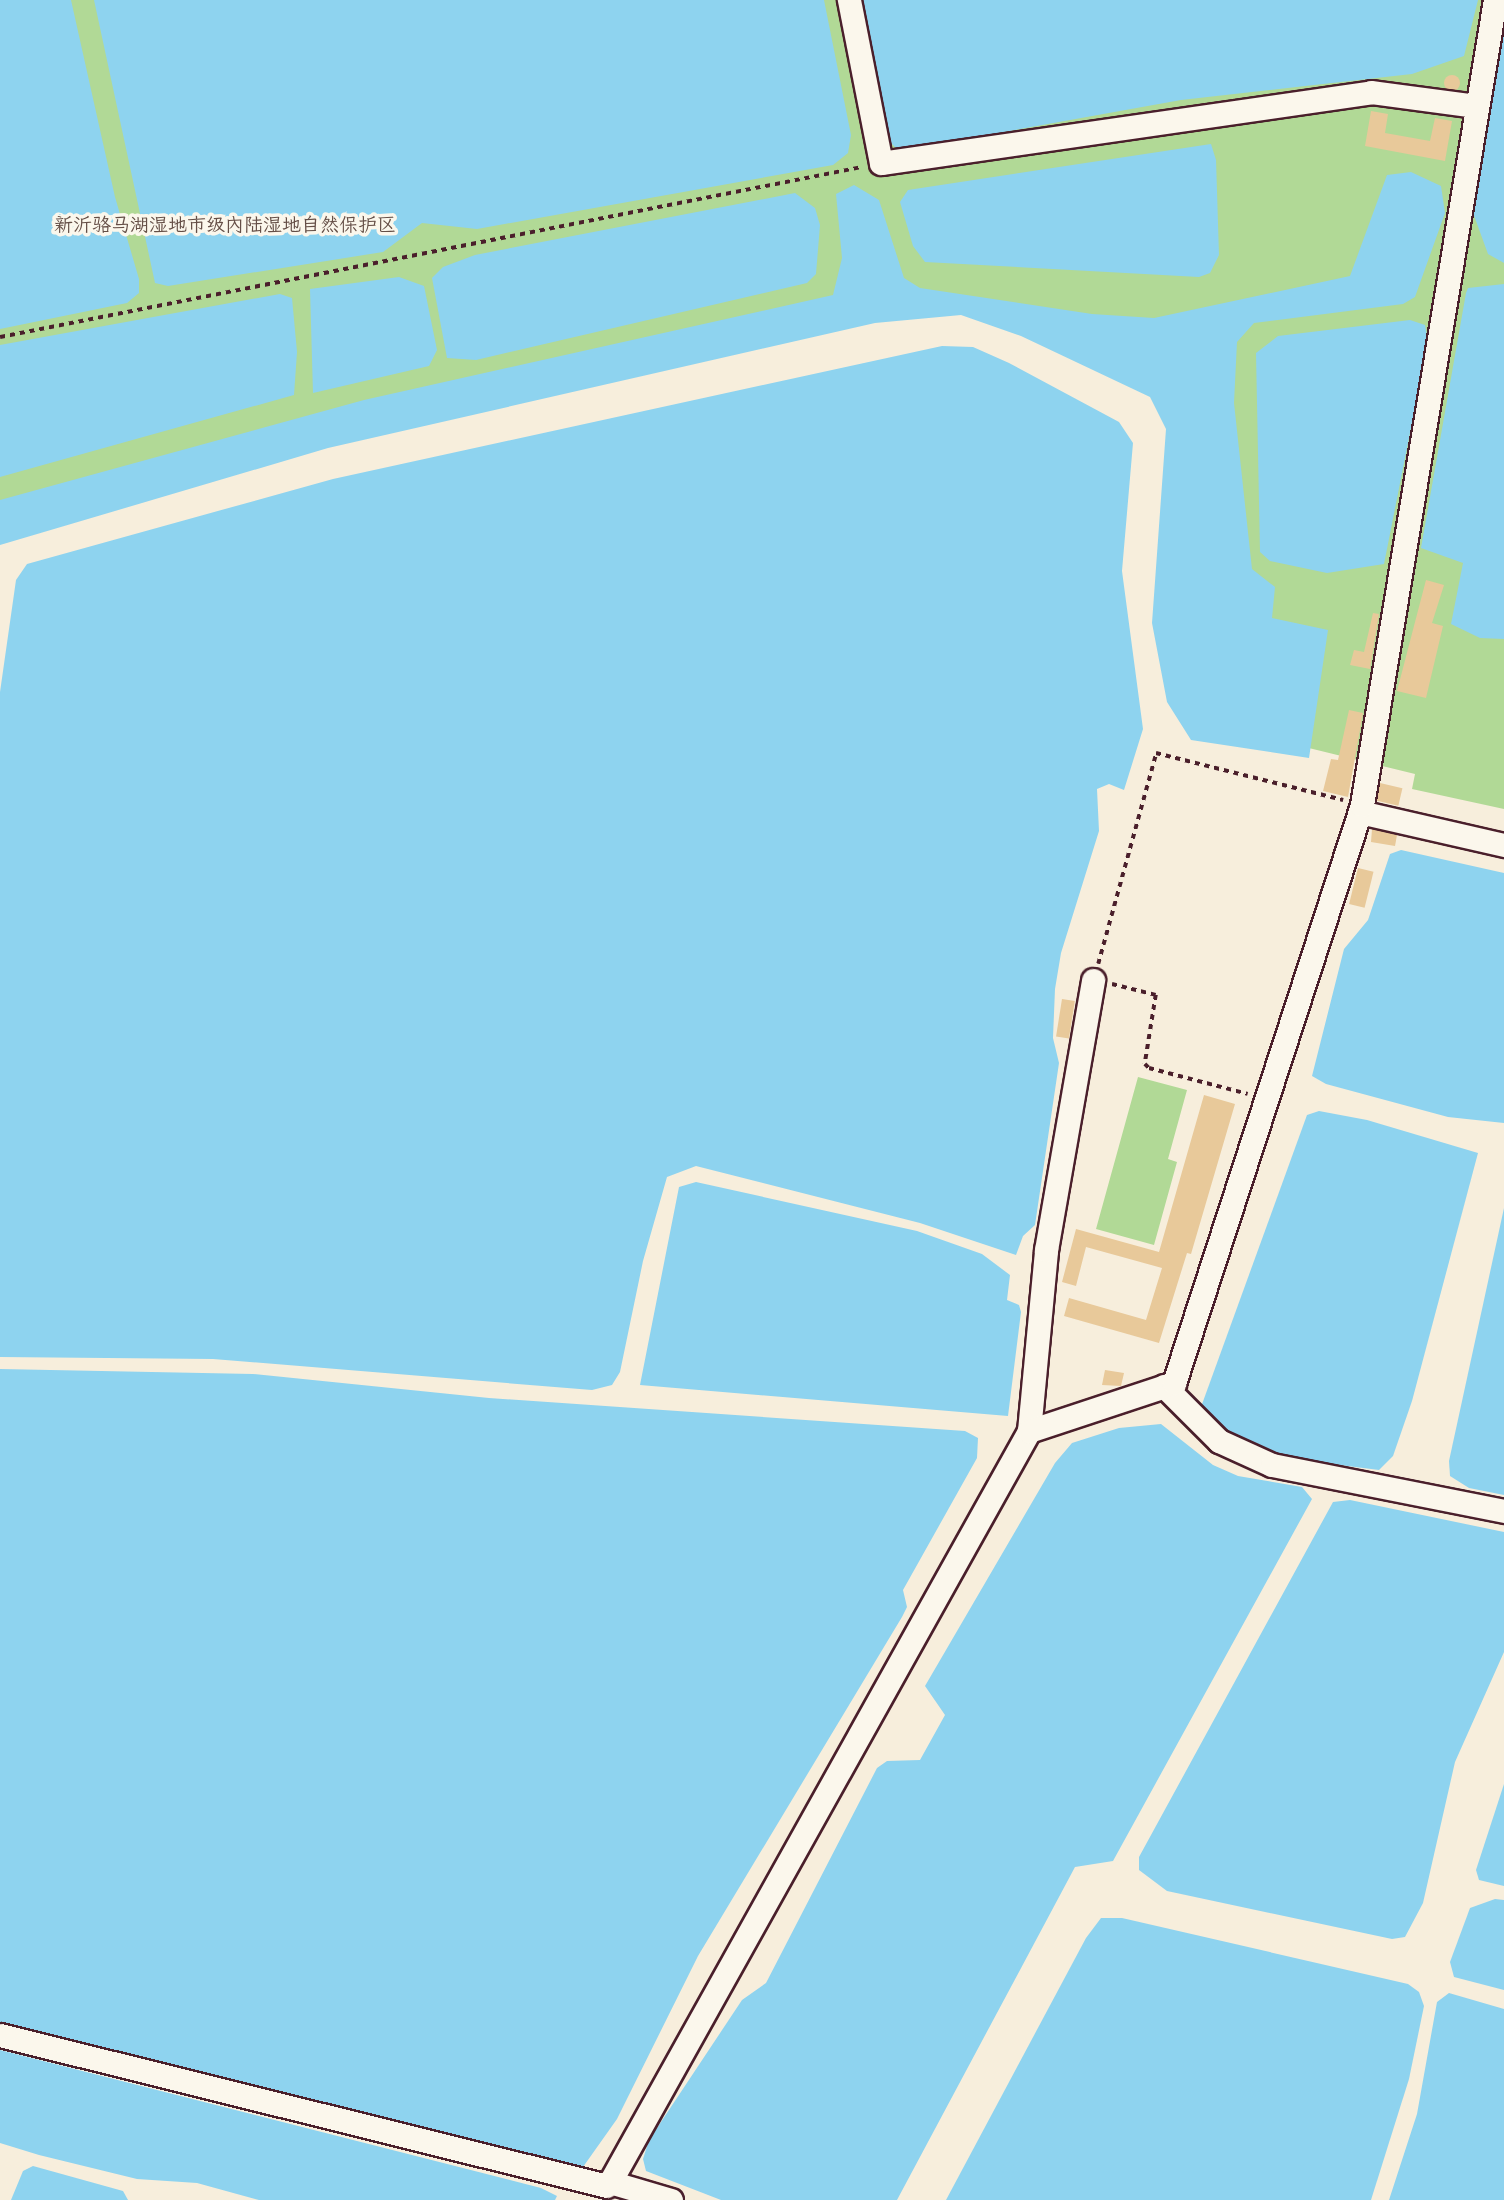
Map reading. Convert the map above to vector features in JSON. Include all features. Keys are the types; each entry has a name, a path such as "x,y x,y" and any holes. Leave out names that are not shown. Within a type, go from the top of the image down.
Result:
{"street":[{"path":"849,0 881,163 1370,92 1476,106"},
{"path":"1029,1431 1174,1383 1267,1098 1361,808 1404,571 1495,0"},
{"path":"1361,808 1504,845"},
{"path":"606,2189 1029,1431 1046,1250 1093,980"},
{"path":"1164,1386 1219,1441 1272,1465 1504,1511"},
{"path":"0,2035 606,2189 671,2200"}],"path":[{"path":"0,337 881,163"},
{"path":"1267,1098 1149,1068 1145,1064 1156,995 1093,980 1156,753 1361,808"}],"green space":[{"name":"新沂骆马湖湿地市级内陆湿地自然保护区","path":"0,0 1504,0 1504,809 1412,789 1415,774 1223,727 1161,346 872,295 0,528"},
{"path":"1138,1077 1187,1090 1168,1159 1177,1162 1154,1245 1096,1229"}],"water":[{"path":"0,0 71,0 115,197 139,279 139,293 127,303 0,329"},
{"path":"94,0 824,0 851,135 848,153 833,165 477,229 422,223 383,252 168,286 155,283"},
{"path":"858,0 1478,0 1464,56 1412,74 1181,100 899,151 886,138"},
{"path":"1504,20 1504,263 1488,254 1472,210"},
{"path":"1211,144 1216,160 1219,255 1210,273 1199,277 925,262 913,246 900,202 908,190"},
{"path":"1411,172 1441,186 1445,213 1415,297 1403,304 1254,323 1237,342 1234,403 1252,569 1275,587 1272,618 1328,630 1309,758 1191,740 1167,702 1152,623 1166,429 1150,397 1021,336 961,315 875,323 328,448 0,545 0,500 364,400 833,295 842,258 836,194 854,185 879,200 904,278 920,288 1092,314 1154,318 1350,276 1387,175"},
{"path":"795,193 815,208 820,225 816,274 807,283 476,360 447,358 432,278 443,267 475,255"},
{"path":"399,277 424,286 437,350 429,366 313,393 310,289"},
{"path":"1504,284 1504,639 1480,638 1451,624 1463,563 1421,548 1466,293 1468,288"},
{"path":"280,294 292,298 297,352 294,395 0,477 0,345"},
{"path":"1410,320 1425,325 1428,342 1384,564 1327,573 1270,561 1260,552 1256,353 1278,336"},
{"path":"942,346 973,347 1009,363 1119,422 1133,443 1122,571 1143,729 1124,790 1109,784 1097,789 1099,831 1061,953 1055,989 1053,1038 1059,1063 1035,1225 1023,1236 1016,1255 920,1223 696,1166 667,1177 643,1261 620,1372 612,1385 592,1390 213,1359 0,1357 0,692 16,580 27,564 333,479"},
{"path":"1401,850 1504,873 1504,1123 1448,1117 1326,1084 1312,1076 1344,949 1368,920 1390,854"},
{"path":"1319,1111 1367,1120 1478,1153 1412,1401 1393,1456 1379,1470 1300,1460 1261,1448 1217,1427 1201,1407 1307,1115"},
{"path":"696,1182 917,1231 982,1254 1010,1275 1007,1300 1019,1305 1021,1312 1008,1416 640,1385 679,1187"},
{"path":"1504,1208 1504,1495 1469,1488 1450,1476 1449,1461"},
{"path":"0,1369 253,1374 489,1398 965,1431 978,1438 977,1458 903,1590 907,1607 902,1617 698,1956 617,2119 583,2167 567,2169 0,2025"},
{"path":"1161,1424 1213,1465 1238,1476 1302,1487 1312,1499 1113,1861 1075,1867 897,2200 721,2200 646,2171 643,2159 649,2140 742,2000 766,1983 877,1768 887,1761 920,1760 945,1715 925,1686 1055,1463 1072,1443 1119,1428"},
{"path":"1350,1500 1504,1532 1504,1652 1455,1762 1423,1903 1405,1937 1392,1939 1167,1891 1139,1870 1139,1857 1333,1502"},
{"path":"1504,1784 1504,1886 1479,1880 1476,1870"},
{"path":"1495,1899 1504,1900 1504,1990 1454,1977 1450,1962 1470,1908"},
{"path":"1101,1918 1122,1918 1408,1984 1419,1992 1424,2006 1409,2079 1371,2200 946,2200 1086,1938"},
{"path":"1449,1993 1504,2009 1504,2200 1389,2200 1417,2114 1437,2002"},
{"path":"0,2050 541,2188 557,2196 555,2200 259,2200 197,2183 137,2179 39,2155 0,2143"},
{"path":"33,2166 123,2191 128,2200 11,2200 23,2171"}],"building":[{"path":"1452,75 1460,83 1452,91 1444,83"},
{"path":"1371,111 1388,114 1385,133 1430,141 1435,118 1452,121 1445,161 1365,146"},
{"path":"1426,580 1444,585 1432,623 1443,626 1426,698 1397,691"},
{"path":"1373,613 1379,614 1370,669 1350,665 1354,650 1364,652"},
{"path":"1349,710 1363,713 1348,797 1323,791 1331,759 1338,760"},
{"path":"1380,783 1402,788 1398,806 1376,801"},
{"path":"1372,829 1397,835 1395,846 1371,842"},
{"path":"1358,868 1374,872 1365,908 1349,904"},
{"path":"1062,999 1075,1001 1069,1039 1056,1037"},
{"path":"1204,1095 1235,1104 1191,1254 1187,1253 1159,1343 1064,1316 1069,1298 1146,1320 1162,1268 1086,1247 1076,1286 1062,1282 1076,1229 1159,1252"},
{"path":"1105,1370 1124,1373 1121,1386 1102,1385"}]}
